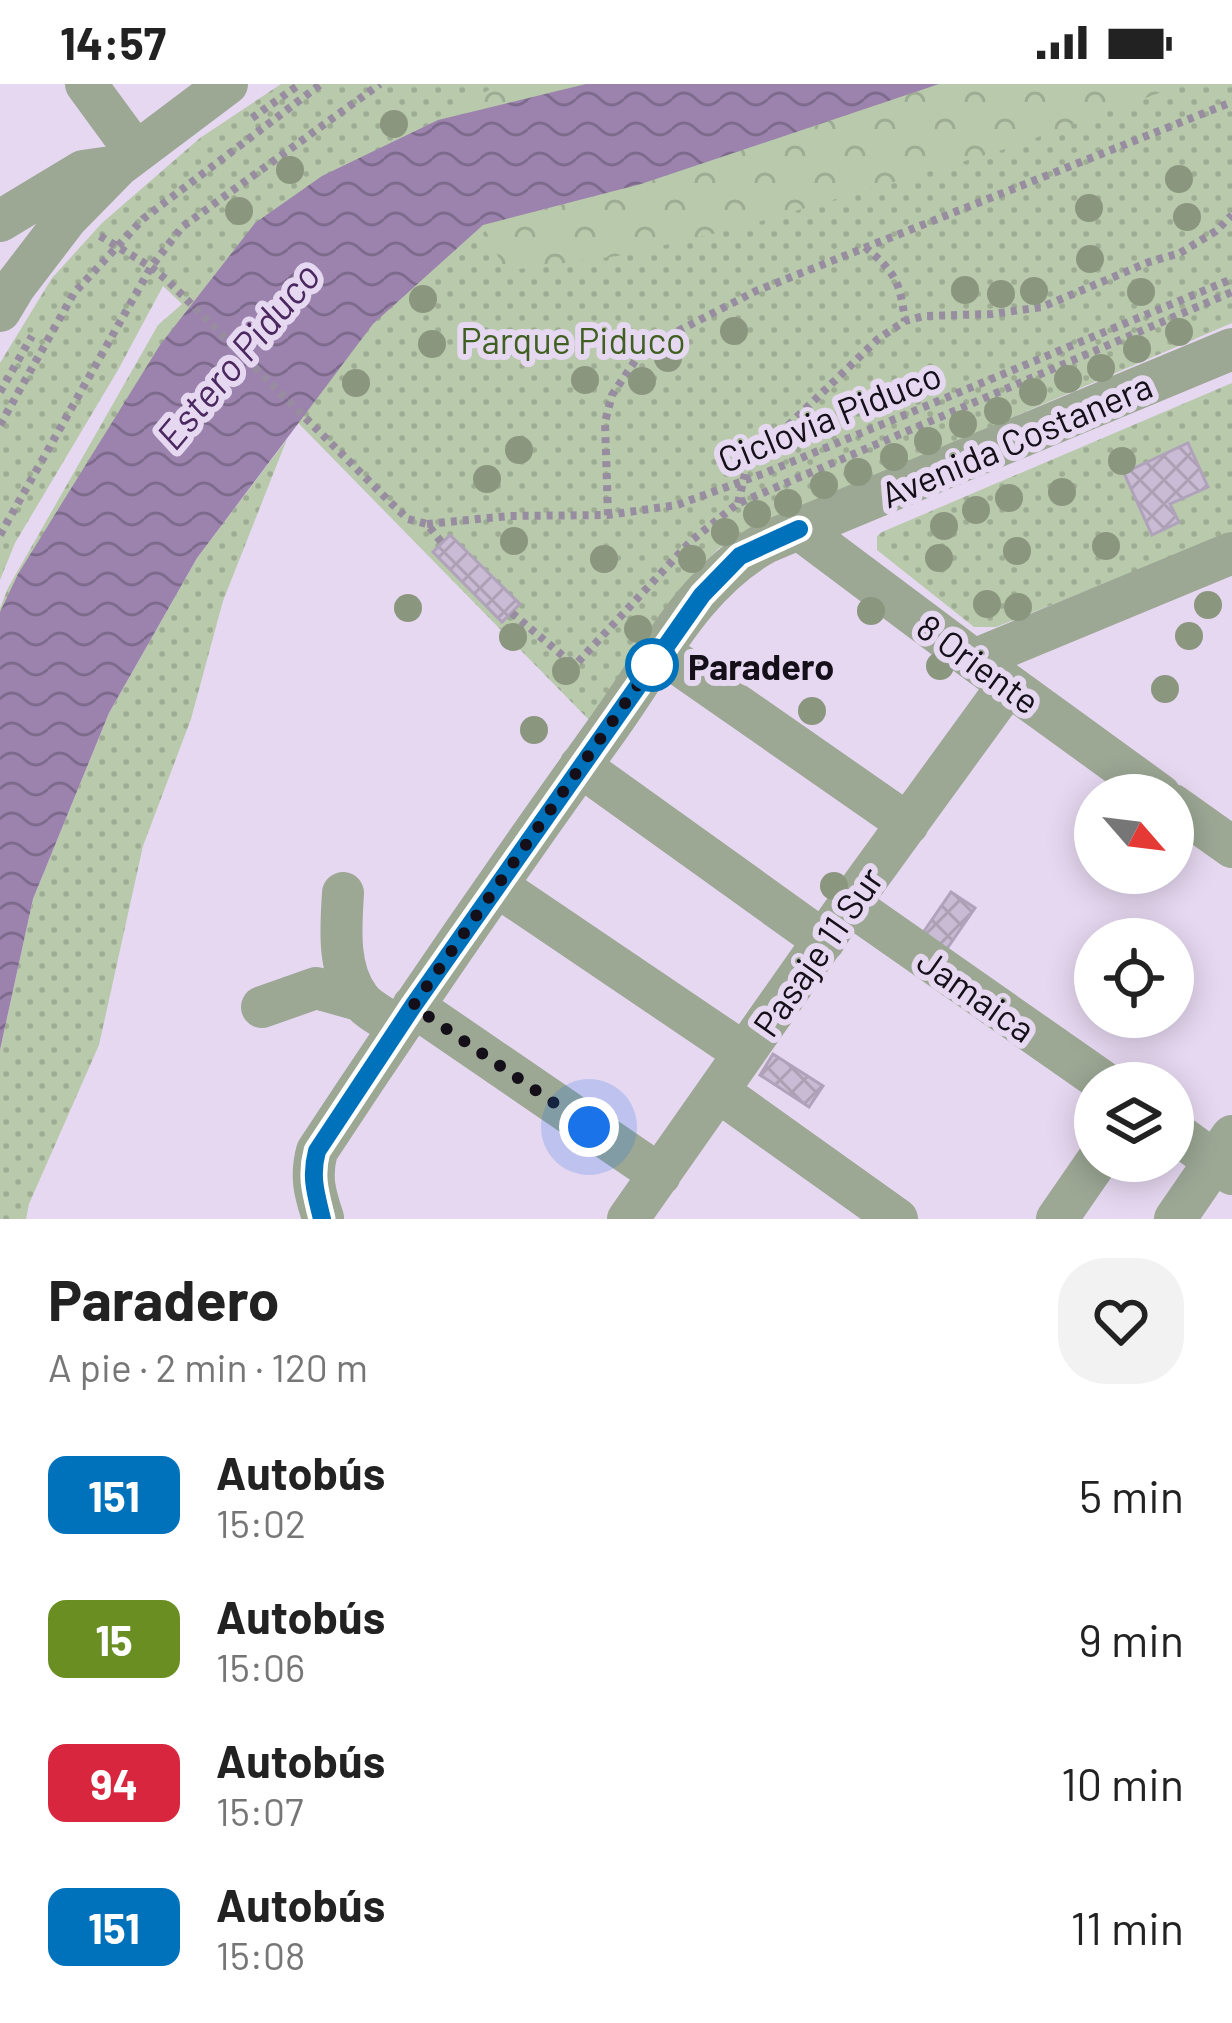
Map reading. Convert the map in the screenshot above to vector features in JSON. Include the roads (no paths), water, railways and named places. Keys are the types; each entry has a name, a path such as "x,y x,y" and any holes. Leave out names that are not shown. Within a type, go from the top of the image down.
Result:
{"street":[{"path":"86,84 126,159"},
{"path":"0,311 67,218 126,159 227,84"},
{"path":"0,221 82,171 126,159"},
{"name":"Avenida Costanera","path":"323,1219 312,1185 317,1151 580,766 721,573 740,556 799,529 1232,349"},
{"name":"8 Oriente","path":"799,529 1131,774"},
{"path":"991,673 1228,568"},
{"path":"661,652 908,824"},
{"name":"Pasaje 11 Sur","path":"628,1219 908,824 991,673"},
{"path":"580,766 824,941"},
{"path":"1194,820 1232,848"},
{"path":"497,886 744,1053"},
{"path":"343,892 343,956 359,1000"},
{"name":"Jamaica","path":"849,904 1076,1062"},
{"path":"262,1007 316,988 406,1016 660,1175"},
{"path":"719,1092 897,1219"},
{"path":"1175,1219 1226,1158 1194,1142"},
{"path":"1057,1219 1083,1182"}],"water":[{"name":"Estero Piduco","path":"586,84 939,84 641,184 483,225 373,324 197,558 109,713 33,899 0,1050 0,612 18,574 160,345 255,223 322,176 438,120"}],"place":[{"name":"Paradero","path":"652,665"}],"park label":[{"name":"Parque Piduco","path":"573,339"}]}
